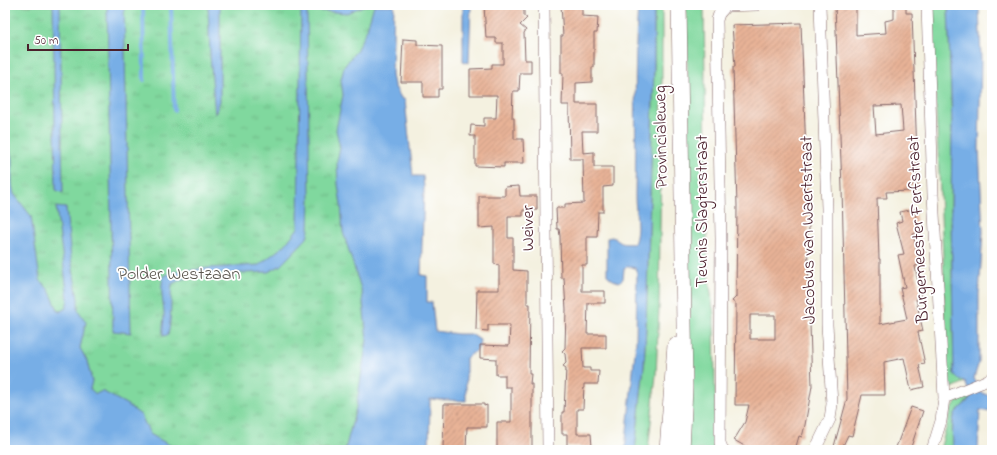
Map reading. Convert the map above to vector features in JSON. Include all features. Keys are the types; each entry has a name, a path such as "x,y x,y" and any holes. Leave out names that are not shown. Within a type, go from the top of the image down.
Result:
{"main road":[{"name":"Provincialeweg","path":"679,5 685,388 682,450"},
{"name":"Provincialeweg","path":"667,450 682,268"}],"street":[{"name":"Weiver","path":"544,5 548,450"},
{"name":"Teunis Slagterstraat","path":"723,450 720,444 721,239 717,20 719,14 726,6 757,5"},
{"name":"Jacobus van Waertstraat","path":"815,450 830,419 832,404 827,325 827,209 820,5"},
{"name":"Burgemeester Ferfstraat","path":"927,5 933,196 944,398 941,421 932,450"},
{"path":"944,398 992,378"}],"green space":[{"name":"Polder Westzaan","path":"5,5 375,5 372,321 362,450 5,450"},
{"path":"654,5 662,5 659,308 656,375 648,450 635,450 644,366 646,326 654,66"},
{"path":"686,5 704,5 707,239 708,273 714,315 716,450 686,450 688,97"},
{"path":"933,5 948,5 952,127 951,215 954,375 965,382 952,388 948,386 944,318 944,278 932,25"},
{"path":"971,396 954,416 952,425 953,450 950,450 950,447 940,449 952,408 957,401"}],"water":[{"path":"53,5 60,5 63,193 56,190"},
{"path":"107,5 124,5 131,333 113,331"},
{"path":"208,5 220,5 220,101 215,115 210,55"},
{"path":"301,5 365,5 347,13 307,10 310,198 309,230 307,238 280,266 268,272 225,274 182,279 172,284 168,335 163,336 163,277 172,272 259,265 285,245 298,228"},
{"path":"374,5 394,5 392,75 394,85 401,98 405,100 413,176 423,176 424,188 421,275 427,276 427,302 432,302 435,331 471,334 480,340 479,347 474,353 466,358 466,401 430,399 429,450 345,450 356,408 367,340 362,292 343,232 337,162 340,147 336,130 343,95 341,80 344,67 356,51 367,29"},
{"path":"463,5 471,5 469,63 463,61"},
{"path":"638,5 654,5 654,66 644,366 635,450 625,450 636,342 637,271 635,268 627,266 624,269 623,279 619,282 613,280 607,275 607,238 612,237 625,244 634,244 637,232 635,195 635,76"},
{"path":"948,5 979,5 981,60 979,148 983,232 979,294 979,362 974,378 980,392 992,397 992,411 980,410 978,450 953,450 954,415 971,396 965,382 954,375 951,215 952,127"},
{"path":"5,136 7,136 12,159 12,184 14,194 31,216 40,280 49,290 59,312 66,308 68,299 56,207 66,208 71,258 78,299 78,310 86,322 80,348 87,361 92,381 90,389 96,394 102,391 126,404 141,415 150,434 173,447 175,450 5,450"}],"building":[{"path":"484,5 524,5 524,16 527,18 520,25 526,30 524,33 525,60 531,60 531,73 520,73 519,91 513,91 512,118 514,118 514,139 523,139 524,163 504,163 504,167 475,166 475,136 470,136 471,125 484,126 484,118 496,118 497,95 470,95 470,69 492,68 492,64 503,64 503,43 496,43 496,38 486,38"},
{"path":"561,5 582,5 582,16 598,17 597,33 594,33 594,67 592,67 592,82 576,83 576,104 597,104 597,131 582,131 583,153 594,152 594,167 613,167 613,186 603,187 603,212 598,212 597,237 587,237 587,265 582,265 582,291 605,291 605,303 588,303 587,334 606,334 606,348 582,348 583,368 590,368 590,371 599,371 598,384 584,384 583,409 577,409 577,434 591,434 592,447 567,446 567,434 562,434 562,412 564,412 566,368 563,366 566,363 565,354 562,351 565,348 566,309 564,278 561,278 560,236 559,229 557,229 556,208 565,208 565,204 584,203 583,159 570,159 569,105 562,105 563,73 561,73 561,36 563,36"},
{"path":"835,5 856,5 856,35 886,33 885,21 894,19 894,7 906,6 906,13 912,13 918,185 910,185 911,191 886,192 887,198 877,198 880,259 880,324 907,319 900,288 905,287 898,255 904,254 896,223 902,221 900,212 914,209 919,233 913,234 920,265 915,266 921,298 916,299 923,331 918,332 925,364 919,365 924,387 911,390 904,358 884,362 885,395 862,395 852,436 848,435 841,450 833,450 847,399 842,188","holes":["901,105 903,131 876,134 874,106"]},
{"path":"801,23 809,232 807,232 812,386 802,437 799,436 795,450 754,450 734,440 745,422 749,405 735,405 736,304 732,301 736,297 737,206 733,67 735,67 732,25","holes":["750,315 775,315 775,339 750,339"]},
{"path":"403,39 417,40 417,45 442,46 442,89 438,89 438,97 423,97 423,82 401,82"},
{"path":"519,186 520,196 537,196 537,210 523,210 523,216 508,216 508,238 513,238 513,270 527,271 527,304 530,304 529,374 531,374 530,384 532,384 532,450 497,450 497,422 511,422 511,387 505,387 505,375 496,375 496,359 480,358 480,345 509,346 510,325 488,325 488,331 476,330 477,290 499,290 499,265 494,264 494,227 479,228 479,196 505,196 505,187"},
{"path":"444,404 487,405 487,427 467,427 466,450 443,450"},
{"path":"911,407 923,411 910,450 895,450"}],"waterway":[{"path":"143,5 144,80"},
{"path":"171,5 174,110"}]}
